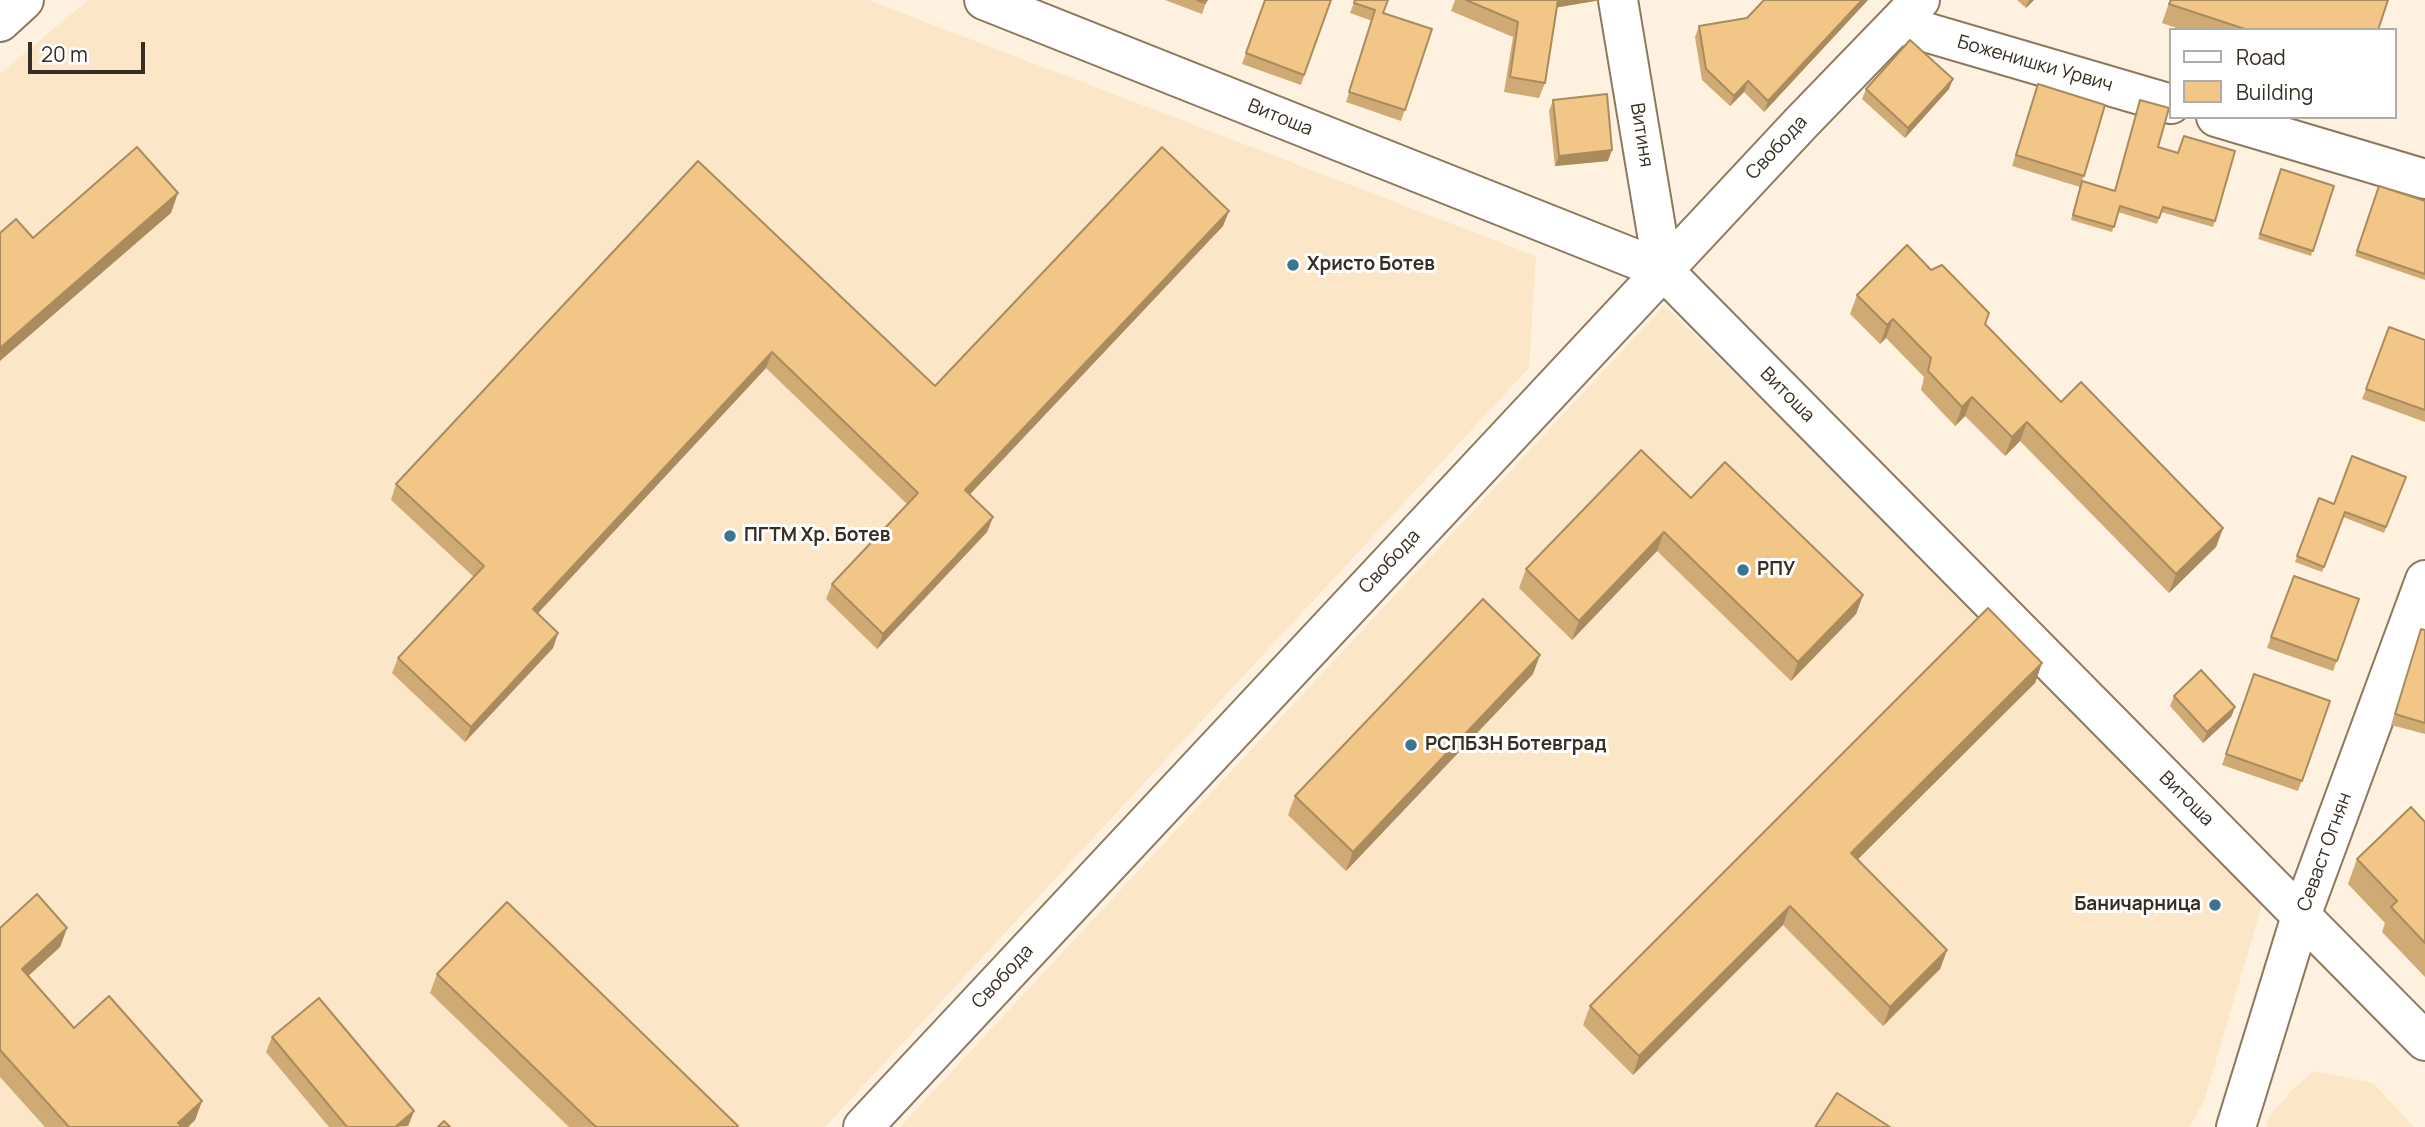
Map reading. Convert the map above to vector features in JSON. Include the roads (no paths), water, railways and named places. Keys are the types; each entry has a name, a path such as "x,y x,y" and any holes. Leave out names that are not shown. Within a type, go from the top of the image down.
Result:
{"street":[{"path":"0,22 24,0"},
{"name":"Витоша","path":"984,0 1663,270 2425,1041"},
{"name":"Витиня","path":"1618,0 1663,270"},
{"name":"Свобода","path":"863,1127 1663,270 1909,12"},
{"name":"Боженишки Урвич","path":"1909,12 2170,104"},
{"path":"2223,119 2425,179"},
{"name":"Севаст Огнян","path":"2236,1127 2301,916 2425,580"}],"place":[{"name":"Христо Ботев","path":"1293,265"},
{"name":"ПГТМ Хр. Ботев","path":"730,536"},
{"name":"РПУ","path":"1743,570"},
{"name":"РСПБЗН Ботевград","path":"1411,745"},
{"name":"Баничарница","path":"2215,905"}]}
